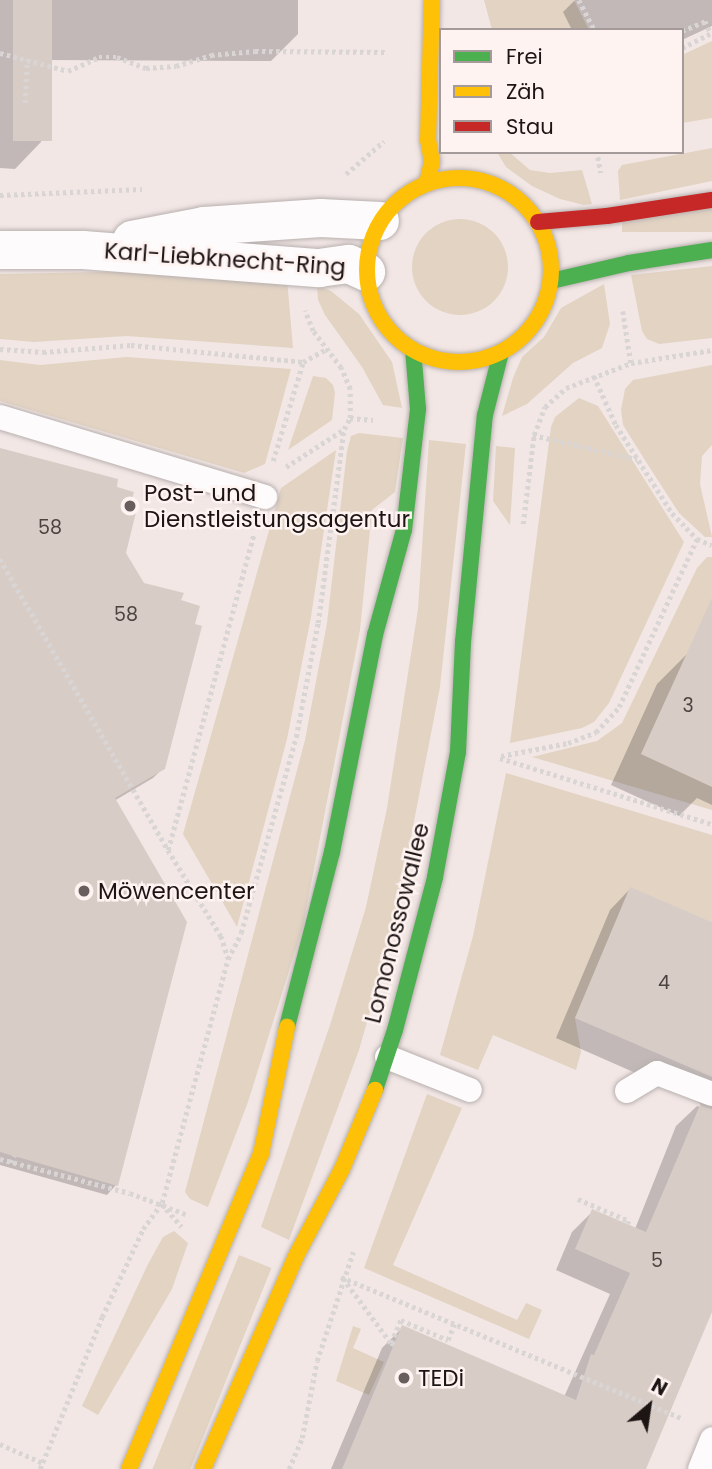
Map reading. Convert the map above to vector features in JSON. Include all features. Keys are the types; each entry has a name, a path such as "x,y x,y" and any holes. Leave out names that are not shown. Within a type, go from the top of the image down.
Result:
{"street":[{"path":"432,0 441,28"},
{"path":"427,183 432,162 428,133 432,0"},
{"path":"475,159 477,179"},
{"path":"452,177 477,179 512,194 538,222 550,250 551,281 542,310 531,326 502,352 480,360 457,362 434,359 413,350 389,330 373,303 366,272 369,246 380,221 393,205 427,183 452,177"},
{"path":"538,222 607,216 712,200"},
{"name":"Karl-Liebknecht-Ring","path":"83,250 204,226 321,218 380,221"},
{"name":"Karl-Liebknecht-Ring","path":"0,250 83,250 318,268 349,264 366,272"},
{"path":"551,281 629,263 712,250"},
{"path":"129,1469 261,1154 285,1032 332,852 376,635 404,530 418,409 413,350"},
{"name":"Lomonossowallee","path":"203,1469 295,1258 342,1169 387,1057 435,877 458,752 463,642 485,415 502,352"}],"lane":[{"path":"0,417 267,488"},
{"path":"387,1057 470,1090"},
{"path":"627,1091 657,1073 712,1094"},
{"path":"700,1469 712,1439"}],"path":[{"path":"579,0 593,28"},
{"path":"684,28 705,21 712,34 684,47"},
{"path":"0,52 68,71 99,57 117,57 146,68 176,66 211,55 255,51 390,52"},
{"path":"25,103 27,59"},
{"path":"344,176 390,134"},
{"path":"0,1444 42,1466 102,1317 142,1229 162,1203 228,959 242,933 296,737 318,623 344,429 349,418 350,390 341,368 313,331 303,302"},
{"path":"622,302 631,363"},
{"path":"0,349 43,352 131,345 303,362 326,349"},
{"path":"637,459 534,435 545,407 566,388 631,363 712,351"},
{"path":"168,850 303,362"},
{"path":"594,376 616,425 672,513 697,540 712,545"},
{"path":"267,488 344,429"},
{"path":"697,540 619,707 596,732 568,743 497,757 712,824"},
{"path":"0,558 168,850 221,936 228,959"},
{"path":"11,1163 14,1156"},
{"path":"0,1159 162,1203 189,1216"},
{"path":"578,1199 629,1221 628,1224"},
{"path":"454,1324 449,1340 401,1320 393,1344 343,1277 691,1422"},
{"path":"289,1469 302,1438"}],"shaded area":[{"path":"484,0 574,0 588,28 491,28"},
{"path":"712,41 712,118 684,123 684,54"},
{"path":"712,148 712,181 620,200 618,171 622,165"},
{"path":"498,154 511,154 530,170 550,173 582,170 592,204 584,205 560,199 532,186 506,167"},
{"path":"622,208 712,208 712,232 622,232"},
{"path":"460,219 478,222 494,233 505,249 508,267 505,285 494,301 478,312 460,315 442,312 426,301 415,285 412,267 415,249 426,233 442,222"},
{"path":"712,266 712,338 659,344 647,339 642,331 631,275"},
{"path":"152,271 287,279 293,348 126,336 34,342 0,339 0,274"},
{"path":"604,284 610,324 602,348 573,363 527,404 502,416 522,357 544,337 561,308"},
{"path":"317,285 331,291 359,314 392,362 402,408 383,405 362,367 325,315 318,300"},
{"path":"127,357 291,369 265,464 244,473 0,401 0,360 40,365"},
{"path":"712,365 712,445 702,456 700,484 712,537 705,537 679,513 623,425 621,410 625,389 633,380"},
{"path":"313,376 326,378 333,385 335,393 332,420 288,450"},
{"path":"579,398 598,406 684,542 609,703 594,722 582,728 510,743 551,427 555,417"},
{"path":"359,433 403,438 395,492 372,510 360,630 303,926 248,1102 208,1207 190,1199 185,1192 305,740 327,623 347,451 351,436"},
{"path":"429,440 466,444 440,687 393,930 359,1050 289,1240 261,1227 330,1025 366,907 387,808 418,609"},
{"path":"496,446 515,448 510,525 493,501"},
{"path":"336,450 311,617 287,739 237,927 183,834 281,488"},
{"path":"707,557 712,557 712,636 688,652 641,754 712,785 712,810 532,757 597,741 622,723 697,568"},
{"path":"506,773 712,835 712,922 630,888 575,1018 581,1052 576,1070 493,1035 478,1070 440,1055 473,936"},
{"path":"427,1094 462,1108 393,1265 517,1320 526,1303 542,1310 529,1339 364,1268"},
{"path":"174,1231 188,1243 172,1289 98,1415 82,1406 147,1266 163,1237"},
{"path":"239,1255 271,1268 190,1469 153,1469"},
{"path":"353,1326 361,1329 353,1348 384,1362 369,1395 336,1381"}],"building":[{"path":"13,0 52,0 52,141 13,141"},
{"path":"0,448 118,479 117,487 134,492 129,510 136,512 126,553 144,583 184,593 181,600 200,606 195,624 202,626 165,769 115,798 187,922 118,1186 0,1152"},
{"path":"712,598 712,787 641,754"},
{"path":"630,887 712,922 712,1077 575,1018"},
{"path":"700,1105 712,1109 712,1312 646,1469 342,1469 402,1325 576,1400 591,1354 594,1355 630,1273 575,1249 592,1209 646,1232"}],"traffic: fast":[{"path":"551,281 629,263 712,250"},
{"path":"287,1027 332,852 375,635 404,530 418,409 413,350"},
{"path":"375,1090 395,1030 435,877 458,752 463,642 485,415 501,352"}],"traffic: slow":[{"path":"427,183 432,162 428,140 432,0"},
{"path":"459,178 494,185 524,205 544,235 551,270 544,305 524,335 494,355 459,362 424,355 394,335 374,305 367,270 374,235 394,205 424,185 459,178"},
{"path":"129,1469 261,1154 287,1027"},
{"path":"203,1469 295,1258 342,1169 375,1090"}],"traffic: jam":[{"path":"538,222 607,216 712,200"}],"place":[{"name":"Post- und Dienstleistungsagentur","path":"130,506"},
{"name":"Möwencenter","path":"84,891"},
{"name":"TEDi","path":"404,1378"}]}
